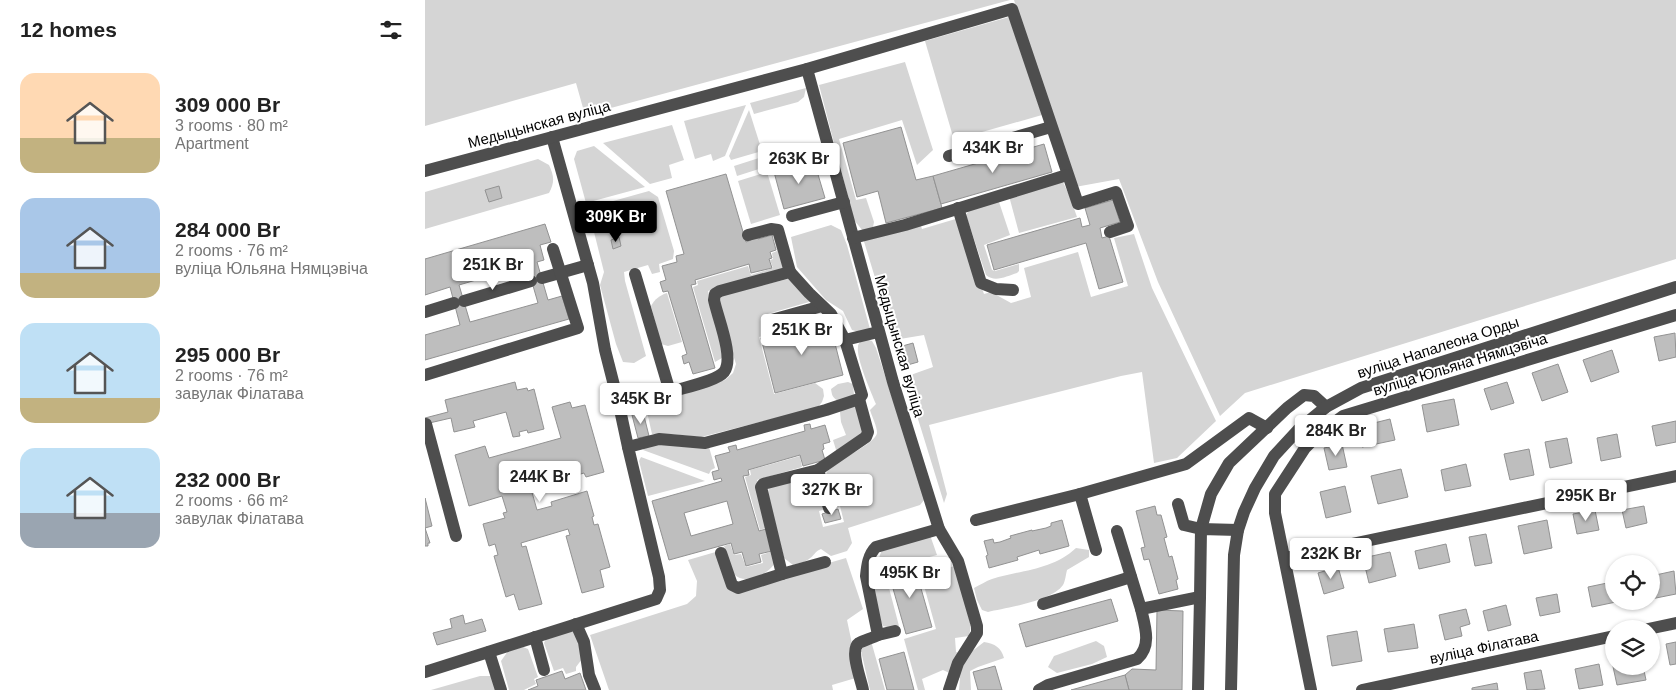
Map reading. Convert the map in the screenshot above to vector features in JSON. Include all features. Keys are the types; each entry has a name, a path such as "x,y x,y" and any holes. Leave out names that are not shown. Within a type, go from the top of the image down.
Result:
{"street":[{"name":"Медыцынская вуліца","path":"425,171 807,69 1013,9 1051,127"},
{"name":"Медыцынская вуліца","path":"807,69 878,332 939,529 958,561 977,626 977,633 958,663 949,690"},
{"path":"949,156 1051,127 1078,204 1116,192 1128,226 1110,232"},
{"path":"425,672 656,599 660,590 659,577 588,265 552,137"},
{"path":"853,238 1067,175"},
{"path":"791,216 844,202"},
{"path":"957,208 981,283 996,288 1013,290"},
{"path":"628,447 659,438 705,443 826,410 859,399 862,395 845,340 831,314 821,306 790,272 778,230 771,229 748,235"},
{"path":"425,375 578,328 553,249"},
{"path":"425,312 588,265"},
{"path":"619,405 711,380 724,372 728,351 714,300 715,294 790,272"},
{"path":"635,274 670,392"},
{"name":"вуліца Напалеона Орды","path":"1231,690 1234,555 1238,530 1255,488 1274,456 1297,430 1327,407 1361,388 1676,287"},
{"path":"768,321 821,306"},
{"name":"вуліца Юльяна Нямцэвіча","path":"1311,690 1275,513 1275,494 1305,448 1320,433 1343,416 1676,315"},
{"path":"845,340 878,332"},
{"path":"1198,690 1201,529 1211,494 1229,462 1287,408 1304,395 1314,396 1327,407"},
{"path":"782,574 761,487 763,484 818,470 866,437 868,432 859,399"},
{"path":"976,520 1080,494 1187,464 1249,418 1267,428"},
{"path":"426,424 456,536"},
{"path":"818,470 829,508"},
{"path":"1285,558 1676,476"},
{"path":"1080,494 1096,550"},
{"path":"1178,504 1184,525 1201,529 1238,530"},
{"path":"878,635 866,576 872,551 876,547 939,529"},
{"path":"1039,690 1048,685 1137,659 1142,654 1147,643 1144,622 1117,531"},
{"path":"721,552 732,585 735,588 825,562"},
{"path":"1043,604 1131,577"},
{"path":"1141,609 1200,596"},
{"path":"1660,626 1676,623"},
{"path":"576,624 584,642 589,675 595,690"},
{"path":"863,690 854,654 855,648 858,644 878,635 895,632"},
{"path":"535,637 545,670"},
{"name":"вуліца Філатава","path":"1362,690 1605,638"},
{"path":"489,652 501,690"}],"shaded area":[{"path":"425,0 1010,0 585,115 576,83 425,126"},
{"path":"1014,0 1676,0 1676,259 1245,393 1220,416 1158,282 1119,179 1075,187"},
{"path":"1009,17 1042,115 954,140 925,41"},
{"path":"905,62 933,150 917,165 902,120 839,139 856,200 866,198 874,222 873,227 863,231 854,220 819,85"},
{"path":"806,88 804,97 798,102 754,114 750,103"},
{"path":"746,105 725,156 713,161 711,154 695,159 684,121"},
{"path":"749,110 762,151 731,160 729,156"},
{"path":"672,125 684,160 669,165 672,178 650,184 603,143"},
{"path":"594,146 645,187 586,203 574,159 577,151"},
{"path":"759,158 762,168 737,176 734,166"},
{"path":"538,159 549,165 552,172 553,182 549,193 425,229 425,192"},
{"path":"767,172 780,215 751,224 738,181"},
{"path":"1063,182 1077,217 1019,233 1009,196"},
{"path":"649,191 658,197 674,251 673,259 659,264 660,272 652,274 648,265 624,272 646,356 634,363 623,362 616,344 600,285 604,272 588,208"},
{"path":"998,199 1010,235 984,245 992,270 995,271 1019,264 1019,271 997,279 986,275 966,215 972,206"},
{"path":"959,218 959,225 984,294 991,292 1011,303 1031,297 1024,268 1078,252 1091,297 1128,286 1114,238 1134,234 1152,288 1216,421 1177,458 1154,463 1142,372 929,425 947,494 944,503 905,377 933,367 924,335 894,340 862,235 920,223 922,229"},
{"path":"831,225 841,230 847,245 870,329 859,332 852,330 843,311 826,300 797,267 791,237"},
{"path":"773,235 785,262 782,270 708,291 725,353 722,358 715,362 693,287 698,285 697,281 748,266 751,275 773,268 770,260 773,259 772,253 777,251"},
{"path":"792,278 805,289 809,302 764,315 769,334 759,337 774,394 815,383 823,389 824,396 818,407 701,437 652,434 645,403 725,380 733,373 736,364 719,309 719,300 725,294"},
{"path":"667,293 682,342 668,346 661,344 651,306 654,301"},
{"path":"865,339 872,341 876,348 925,499 920,505 848,528 852,543 847,551 831,556 821,549 811,558 793,565 784,558 768,494 769,485 812,474 818,481 826,509 819,511 823,527 844,522 840,506 833,507 825,477 829,467 870,442 877,433 870,410 876,404 864,375 858,352 859,344"},
{"path":"848,382 853,384 854,395 838,401 833,396 831,389 838,384"},
{"path":"855,404 868,429 837,453 833,440 846,435 841,422 840,412 845,407"},
{"path":"663,443 682,447 709,447 715,468 709,474 643,450 645,447"},
{"path":"800,456 802,467 757,480 772,533 776,559 774,564 765,573 752,578 740,578 731,569 724,546 730,544 734,555 741,554 746,567 763,563 761,555 773,551 766,528 760,530 745,477 751,475 750,470"},
{"path":"641,457 705,481 648,496 639,461"},
{"path":"930,535 937,555 884,569 899,626 891,628 883,626 879,618 870,573 877,563 883,547"},
{"path":"1076,548 1089,550 1089,557 1067,570 1064,584 1057,591 1028,603 988,612 982,610 974,588 992,579 1047,565 1057,561"},
{"path":"719,551 732,591 846,558 863,609 847,620 859,677 832,685 833,690 609,690 590,635 687,604 696,596 697,581 688,560"},
{"path":"955,566 971,626 969,636 955,638 956,652 966,656 984,642 997,647 1004,658 970,671 971,690 959,690 960,678 943,670 922,679 925,690 918,690 904,639 936,629 921,575"},
{"path":"567,632 574,632 579,636 582,659 576,667 576,671 566,674 563,668 554,671 544,643 546,639"},
{"path":"871,641 885,690 870,690 861,651 865,644"},
{"path":"1096,641 1104,646 1107,657 1092,664 1057,673 1048,667 1054,656"},
{"path":"523,647 528,649 538,677 534,679 536,684 524,690 509,690 501,661 508,651"},
{"path":"480,676 493,676 498,690 431,690"}],"building":[{"path":"901,127 916,180 933,176 942,208 886,223 878,191 857,197 843,143"},
{"path":"1044,144 1052,172 941,204 933,176"},
{"path":"814,161 825,198 784,209 774,172"},
{"path":"726,174 746,242 757,234 758,239 772,235 776,250 770,252 772,258 769,259 772,268 751,273 749,264 695,280 696,284 691,285 715,368 693,374 689,362 684,364 682,356 687,354 668,291 663,292 660,282 666,280 662,266 677,262 676,256 684,254 666,191"},
{"path":"499,186 502,198 489,202 485,190"},
{"path":"1113,200 1120,222 1100,228 1102,238 1109,236 1123,282 1099,289 1086,243 994,270 987,245 1080,218 1082,227 1090,225 1085,208"},
{"path":"545,224 551,242 540,245 544,260 537,262 548,300 562,296 569,319 425,360 425,335 460,325 450,287 425,295 425,259","holes":["527,265 538,303 470,322 459,285"]},
{"path":"619,237 621,246 613,249 611,240"},
{"path":"829,320 843,375 775,393 761,338 786,331 784,325 797,322 798,328"},
{"path":"1675,333 1676,357 1659,361 1654,337"},
{"path":"913,343 918,362 904,366 899,347"},
{"path":"1612,350 1619,372 1591,382 1583,360"},
{"path":"1558,364 1568,392 1542,401 1532,373"},
{"path":"515,382 517,390 527,388 528,391 534,389 544,429 528,433 527,430 519,432 520,436 513,437 506,412 473,421 475,427 454,432 451,418 425,424 425,418 448,412 445,400"},
{"path":"1507,382 1514,403 1491,410 1484,389"},
{"path":"1454,399 1459,425 1427,432 1422,405"},
{"path":"570,402 572,408 585,405 604,472 586,477 584,473 531,489 537,510 552,506 551,502 587,491 594,516 592,517 594,525 598,524 610,567 600,570 604,587 582,593 566,536 570,535 568,529 521,543 522,547 526,546 542,604 519,610 514,594 506,597 494,556 498,555 495,544 489,546 483,524 505,518 503,513 507,512 502,496 469,506 455,455 485,446 489,458 561,438 552,407"},
{"path":"643,412 649,436 638,438 632,415"},
{"path":"1390,419 1395,440 1362,447 1358,427"},
{"path":"1676,421 1676,442 1656,446 1652,426"},
{"path":"810,424 811,429 825,425 830,442 823,444 824,449 822,450 825,460 803,466 800,455 748,470 749,475 743,476 759,531 766,529 772,551 759,554 761,562 746,566 742,552 734,554 731,543 669,560 652,501 722,481 721,478 714,480 712,472 719,470 715,456 730,452 728,447 736,445 737,450 805,431 804,425","holes":["727,501 733,524 691,536 684,513"]},
{"path":"1617,434 1621,457 1601,461 1597,438"},
{"path":"1567,438 1572,463 1550,468 1545,442"},
{"path":"1342,444 1347,467 1329,470 1324,448"},
{"path":"1529,449 1534,475 1510,480 1504,454"},
{"path":"1466,464 1471,486 1445,491 1441,470"},
{"path":"1401,469 1408,497 1378,504 1371,476"},
{"path":"1345,486 1351,512 1326,518 1320,492"},
{"path":"425,498 432,526 425,528"},
{"path":"1155,506 1157,515 1161,515 1167,537 1164,538 1169,557 1172,556 1178,579 1176,580 1178,589 1159,594 1149,559 1144,560 1141,548 1145,547 1136,511"},
{"path":"1644,506 1647,523 1626,528 1622,510"},
{"path":"838,509 841,519 825,523 822,514"},
{"path":"1595,510 1599,530 1577,534 1573,514"},
{"path":"1062,520 1069,546 1040,554 1039,550 1017,557 1018,560 989,568 984,541 993,539 994,543 1000,542 1011,538 1010,536 1046,528 1051,526 1051,523"},
{"path":"1547,520 1552,548 1524,554 1518,526"},
{"path":"425,528 430,543 428,543 428,546 425,546"},
{"path":"1486,534 1492,563 1475,566 1469,537"},
{"path":"1446,544 1450,562 1419,569 1415,551"},
{"path":"1390,552 1396,576 1369,583 1363,558"},
{"path":"914,564 932,627 906,634 888,571"},
{"path":"1338,567 1344,588 1324,594 1318,573"},
{"path":"1674,571 1676,594 1660,597 1660,574"},
{"path":"1605,583 1605,604 1592,607 1588,587"},
{"path":"1557,594 1560,612 1540,616 1536,598"},
{"path":"1111,599 1118,621 1026,647 1019,624"},
{"path":"1506,605 1511,625 1488,631 1483,611"},
{"path":"1466,609 1470,624 1460,627 1462,636 1445,640 1439,615"},
{"path":"1157,610 1183,611 1182,690 1129,690 1125,675 1132,669 1156,670"},
{"path":"463,615 465,624 482,619 486,631 437,645 433,633 452,628 450,619"},
{"path":"1414,624 1418,648 1388,652 1384,629"},
{"path":"1357,631 1362,661 1332,666 1327,636"},
{"path":"1676,642 1676,664 1670,665 1666,644"},
{"path":"904,652 914,690 887,690 879,659"},
{"path":"1599,664 1603,685 1579,689 1575,669"},
{"path":"995,666 1002,690 978,690 973,672"},
{"path":"1541,670 1545,689 1527,690 1524,673"},
{"path":"562,671 565,679 580,673 586,690 528,690 538,686 536,680"},
{"path":"1125,675 1129,690 1071,690"},
{"path":"1615,675 1645,675 1646,680 1617,685"},
{"path":"1497,683 1498,690 1472,690 1472,688"}]}
